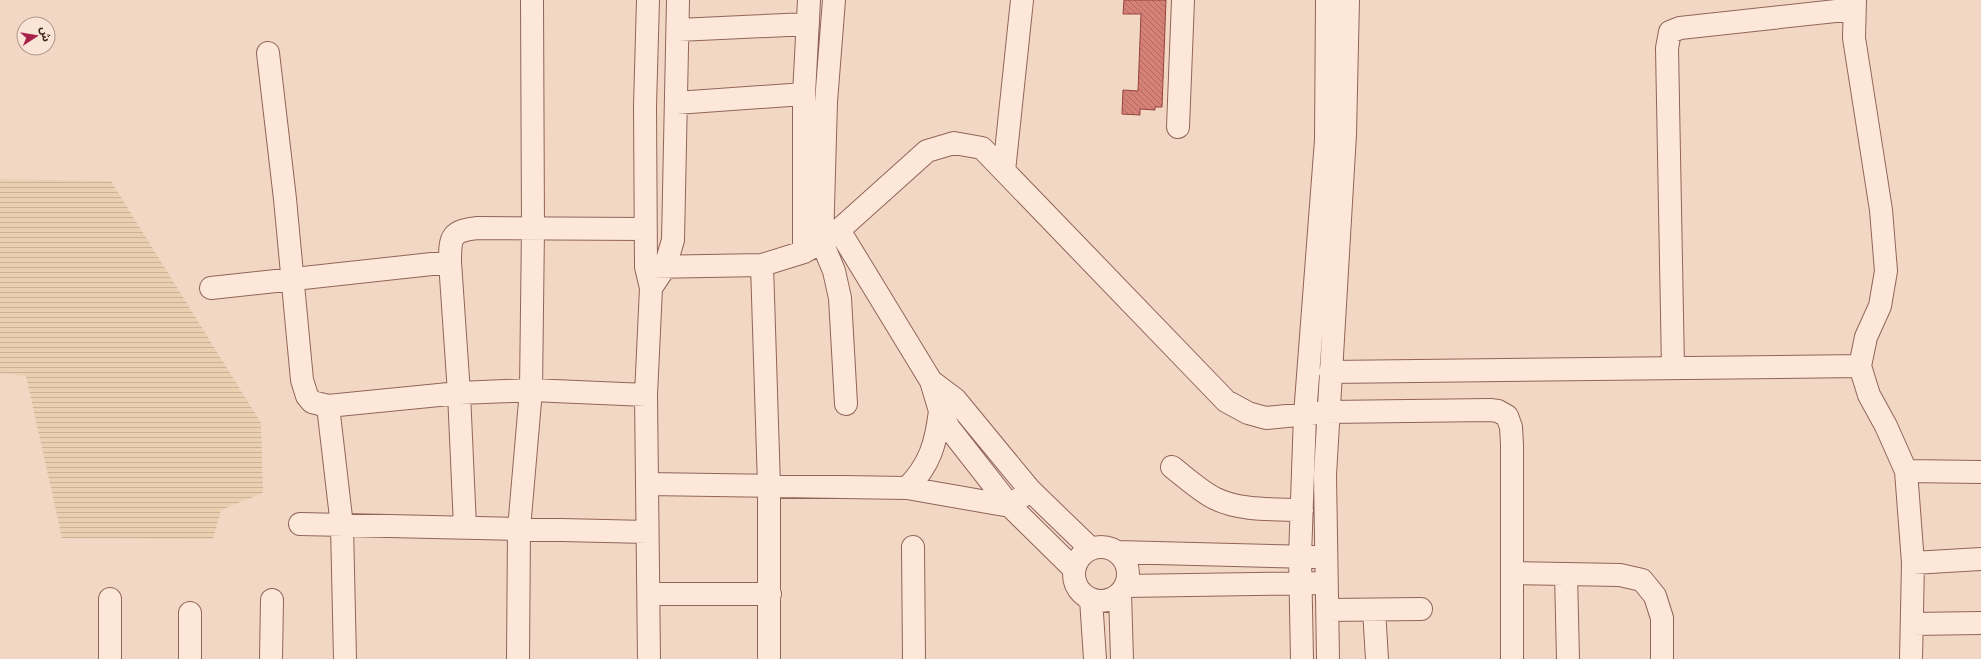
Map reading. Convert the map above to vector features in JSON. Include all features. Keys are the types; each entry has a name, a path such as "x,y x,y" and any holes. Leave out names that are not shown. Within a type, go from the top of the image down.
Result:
{"street":[{"path":"518,659 519,529 531,390 533,228 532,0"},
{"path":"648,0 645,106 646,229 656,267"},
{"path":"649,659 646,395 651,288 656,267 673,240 678,0"},
{"path":"809,0 804,94 822,242 834,271 840,298 846,404"},
{"path":"834,0 826,102 822,242 931,381 948,405 1030,490 1091,548"},
{"path":"1004,171 1022,0"},
{"path":"1178,127 1183,0"},
{"path":"1302,659 1300,557 1305,415 1326,140 1327,0"},
{"path":"1328,659 1328,556 1325,475 1345,134 1348,0"},
{"path":"1674,368 1667,48 1670,32 1680,28 1855,5 1854,38 1881,210 1886,271 1880,306 1866,337 1860,366 1869,395 1886,426 1906,471 1913,564 1911,659"},
{"path":"678,30 808,24"},
{"path":"268,53 285,199 300,360 305,390 312,402 328,406 459,393 531,390 646,395"},
{"path":"676,103 804,94"},
{"path":"656,267 762,265 822,242 927,151 954,143 982,148 1226,401 1248,413 1266,418 1328,412 1490,410 1503,412 1510,421 1511,427 1512,659"},
{"path":"465,527 459,393 450,262 450,245 457,233 462,230 478,228 646,229"},
{"path":"211,288 450,262"},
{"path":"762,265 769,486 769,659"},
{"path":"1330,372 1860,366"},
{"path":"907,488 920,475 931,454 948,405"},
{"path":"948,405 949,428 1010,506 1074,569"},
{"path":"328,406 342,526 345,659"},
{"path":"1172,467 1214,498 1232,504 1258,509 1302,510"},
{"path":"1906,471 1981,472"},
{"path":"648,484 907,488 1010,506 1030,490"},
{"path":"300,524 647,532"},
{"path":"913,547 914,659"},
{"path":"1122,659 1122,589 1128,577 1127,568 1123,559 1117,552 1109,548 1091,548 1083,553 1077,561 1074,569 1074,579 1077,587 1083,595 1091,599 1106,600 1122,589 1327,582"},
{"path":"1117,552 1300,557 1328,556"},
{"path":"1913,564 1981,559"},
{"path":"1512,573 1620,575 1642,580 1655,596 1662,618 1662,659"},
{"path":"1566,574 1568,659"},
{"path":"649,594 770,594"},
{"path":"110,599 110,659"},
{"path":"1091,599 1095,659"},
{"path":"271,659 272,600"},
{"path":"1328,610 1421,609"},
{"path":"1374,610 1377,659"},
{"path":"190,613 190,659"},
{"path":"1912,624 1981,623"}],"shaded area":[{"path":"0,179 111,181 261,423 263,493 221,510 213,539 62,538 26,376 0,373"}],"building":[{"path":"1124,0 1166,0 1162,107 1155,107 1155,110 1140,109 1140,115 1122,114 1123,90 1138,91 1141,14 1123,14"}]}
